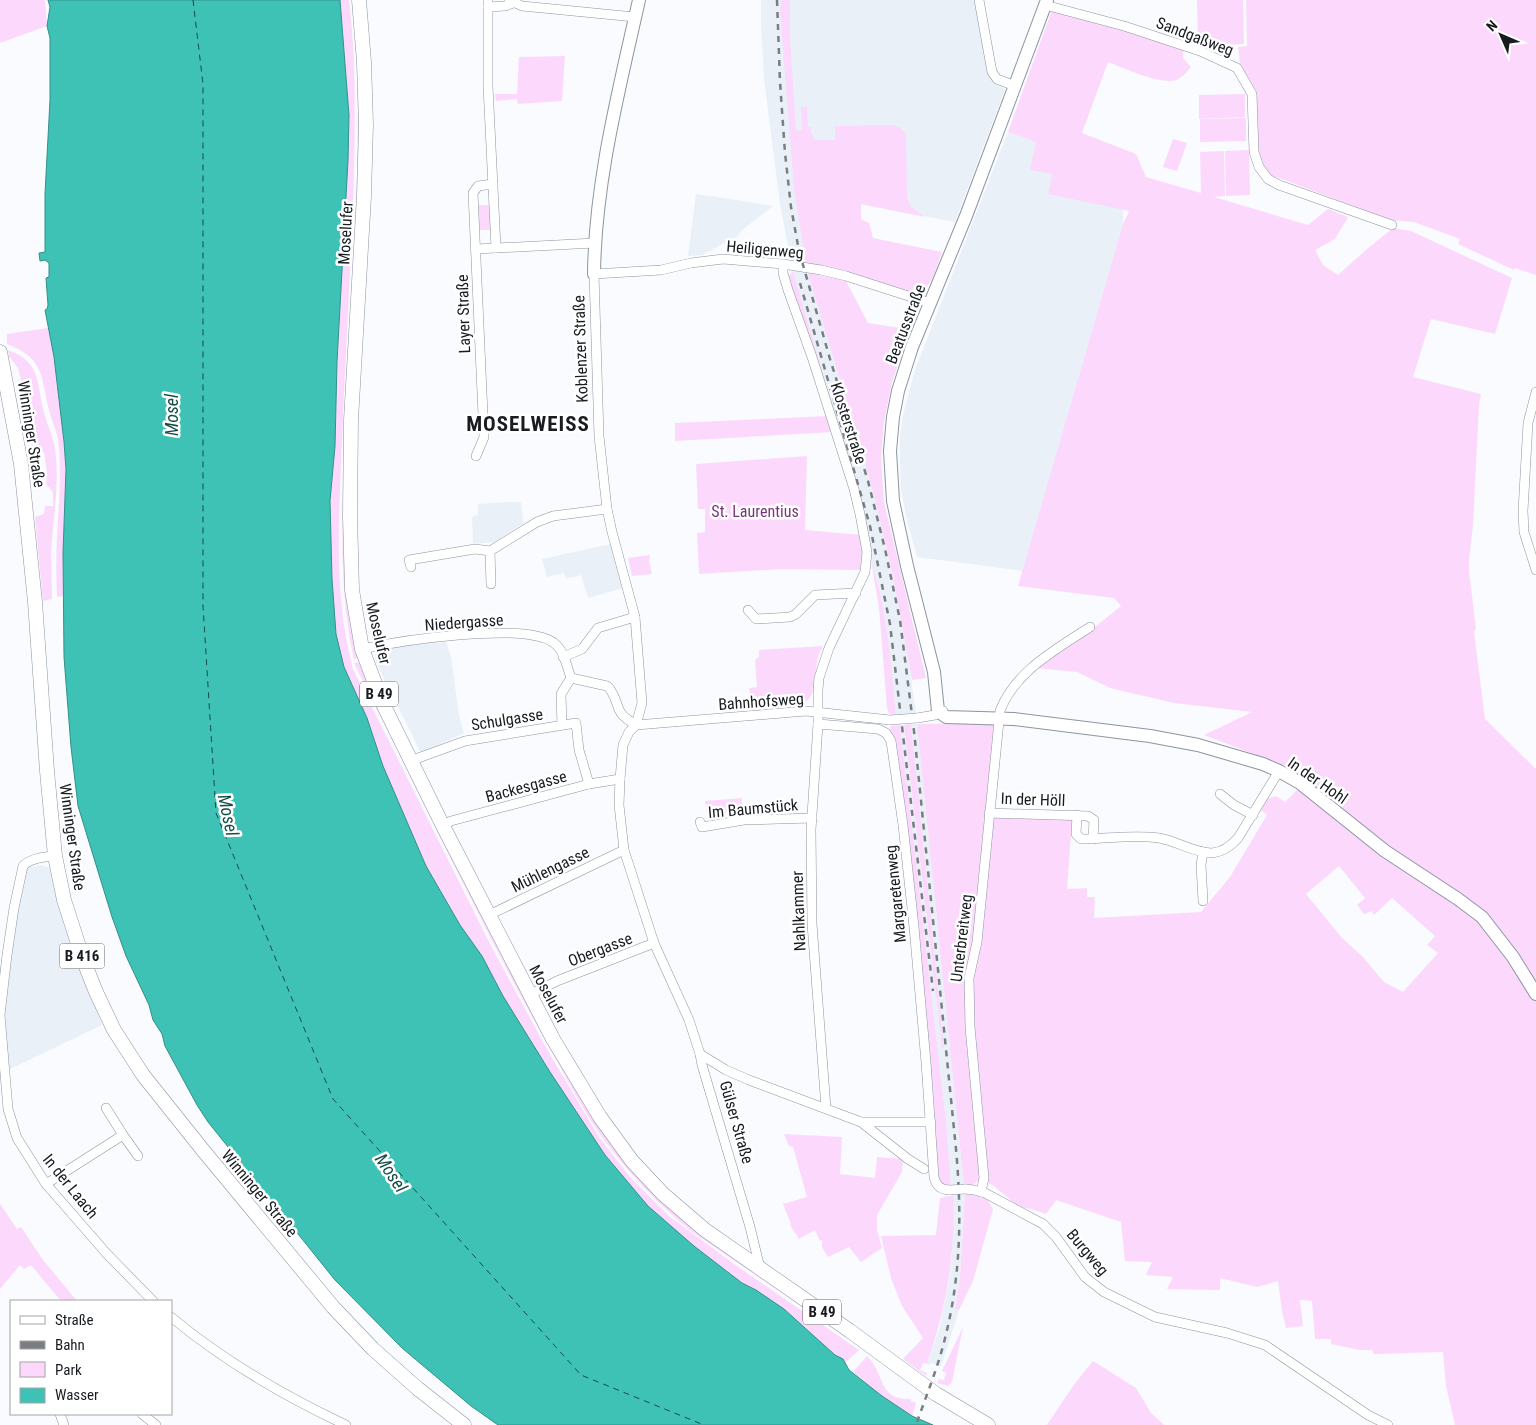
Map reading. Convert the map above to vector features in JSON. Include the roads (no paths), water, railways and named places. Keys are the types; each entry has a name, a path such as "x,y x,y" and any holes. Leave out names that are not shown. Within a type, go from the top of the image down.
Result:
{"main road":[{"name":"Moselufer","path":"359,0 364,62 366,125 364,196 351,420 350,516 352,590 362,649 371,675 410,761 443,826 529,995 600,1117 643,1174 663,1194 694,1222 760,1268"},
{"name":"Winninger Straße","path":"0,352 21,464 36,602 55,856 64,900 83,959 114,1030 143,1075 214,1164 333,1307 380,1355 464,1425"},
{"name":"B 49","path":"760,1268 936,1394 988,1425"}],"street":[{"name":"Koblenzer Straße","path":"636,725 642,703 635,617 607,509 599,436 594,274 595,243 610,130 639,0"},
{"path":"979,0 992,72 997,79 1015,86"},
{"path":"496,248 488,86 488,3 505,6 510,1 522,6 636,17"},
{"name":"Beatusstraße","path":"947,713 937,706 934,672 896,518 890,465 891,431 898,391 912,347 966,216 1046,2"},
{"name":"Sandgaßweg","path":"1046,2 1200,51 1237,68 1252,94 1254,152 1258,167 1268,179 1279,185 1392,224"},
{"name":"Layer Straße","path":"476,456 484,436 474,190 478,186 493,184"},
{"path":"476,249 595,243"},
{"name":"Heiligenweg","path":"594,274 661,270 691,263 723,259 783,264 846,276 930,303"},
{"name":"Klosterstraße","path":"783,264 783,273 788,290 812,357 854,489 867,552 865,572 829,648 819,678 818,713"},
{"path":"1536,392 1528,423 1523,511 1524,532 1536,570"},
{"path":"411,567 409,560 475,549 490,551 537,522 553,516 607,509"},
{"path":"490,551 491,584"},
{"path":"748,610 756,619 790,617 796,614 815,594 856,593"},
{"path":"635,617 598,628 582,649 563,657 570,678 607,686 623,718 636,725"},
{"name":"Unterbreitweg","path":"981,1192 984,1178 970,1027 969,978 977,942 1000,709 1023,676 1040,661 1090,627"},
{"name":"Niedergasse","path":"362,649 484,632 501,632 546,639 557,646 563,657"},
{"name":"Schulgasse","path":"410,761 465,741 562,725 561,694 570,678"},
{"name":"Bahnhofsweg","path":"636,725 806,711 890,720 947,713"},
{"name":"Nahlkammer","path":"818,713 812,818 812,924 826,1108"},
{"name":"In der Hohl","path":"947,713 1150,736 1198,745 1263,764 1279,771 1300,783 1385,851 1482,917 1513,957 1536,994"},
{"path":"562,725 576,723 579,750 589,784"},
{"name":"Margaretenweg","path":"818,724 881,730 886,733 892,747 908,874 931,1122"},
{"name":"Gülser Straße","path":"636,725 629,732 624,742 620,779 624,850 654,943 689,1020 750,1227 760,1268"},
{"path":"1093,839 1156,838 1203,852 1219,852 1229,847 1238,838 1279,771"},
{"name":"Backesgasse","path":"443,826 450,822 589,784 620,779"},
{"path":"1220,794 1234,805 1253,815"},
{"name":"In der Höll","path":"989,813 1077,815 1088,816 1094,820 1093,839 1081,839 1077,836 1077,815"},
{"name":"Im Baumstück","path":"700,822 702,827 744,820 812,818"},
{"name":"Mühlengasse","path":"489,915 624,850"},
{"path":"1203,852 1201,864 1203,901"},
{"name":"In der Laach","path":"55,856 27,862 23,866 18,885 0,1016 8,1109 17,1138 46,1184 107,1254 153,1300"},
{"name":"Obergasse","path":"529,995 557,981 654,943"},
{"path":"700,1054 726,1070 749,1080 861,1122 908,1159 924,1169"},
{"path":"106,1108 138,1156"},
{"path":"861,1122 931,1122"},
{"name":"Burgweg","path":"931,1122 935,1181 941,1188 981,1192 1038,1221 1056,1237 1085,1277 1104,1292 1155,1317 1227,1333 1264,1344 1368,1415 1388,1425"},
{"path":"46,1184 123,1135"},
{"path":"172,1318 194,1336 237,1366 308,1407 346,1425"},
{"path":"143,1415 156,1425"}],"water":[{"name":"Mosel","path":"48,0 340,0 349,115 337,362 335,446 330,501 332,579 336,634 344,667 367,718 383,766 426,866 460,925 482,956 503,996 550,1072 605,1155 648,1206 694,1246 742,1283 784,1309 835,1355 843,1359 849,1370 882,1396 912,1416 933,1425 498,1425 471,1406 402,1348 335,1280 208,1122 197,1105 165,1046 162,1034 153,1020 149,1005 126,956 78,806 64,657 63,553 66,469 54,357 45,310 48,305 46,278 49,277 49,263 45,260 40,261 39,253 45,252 45,194 50,100 50,38 47,26 50,7"}],"railway":[{"path":"777,0 785,153 791,207 799,251 868,481 900,620 914,731 956,1149 959,1199 957,1272 949,1321 940,1356 916,1425"},
{"path":"800,283 870,526 890,624 933,991"}],"district":[{"name":"MOSELWEISS","path":"528,424"}],"park label":[{"name":"St. Laurentius","path":"755,511"}]}
